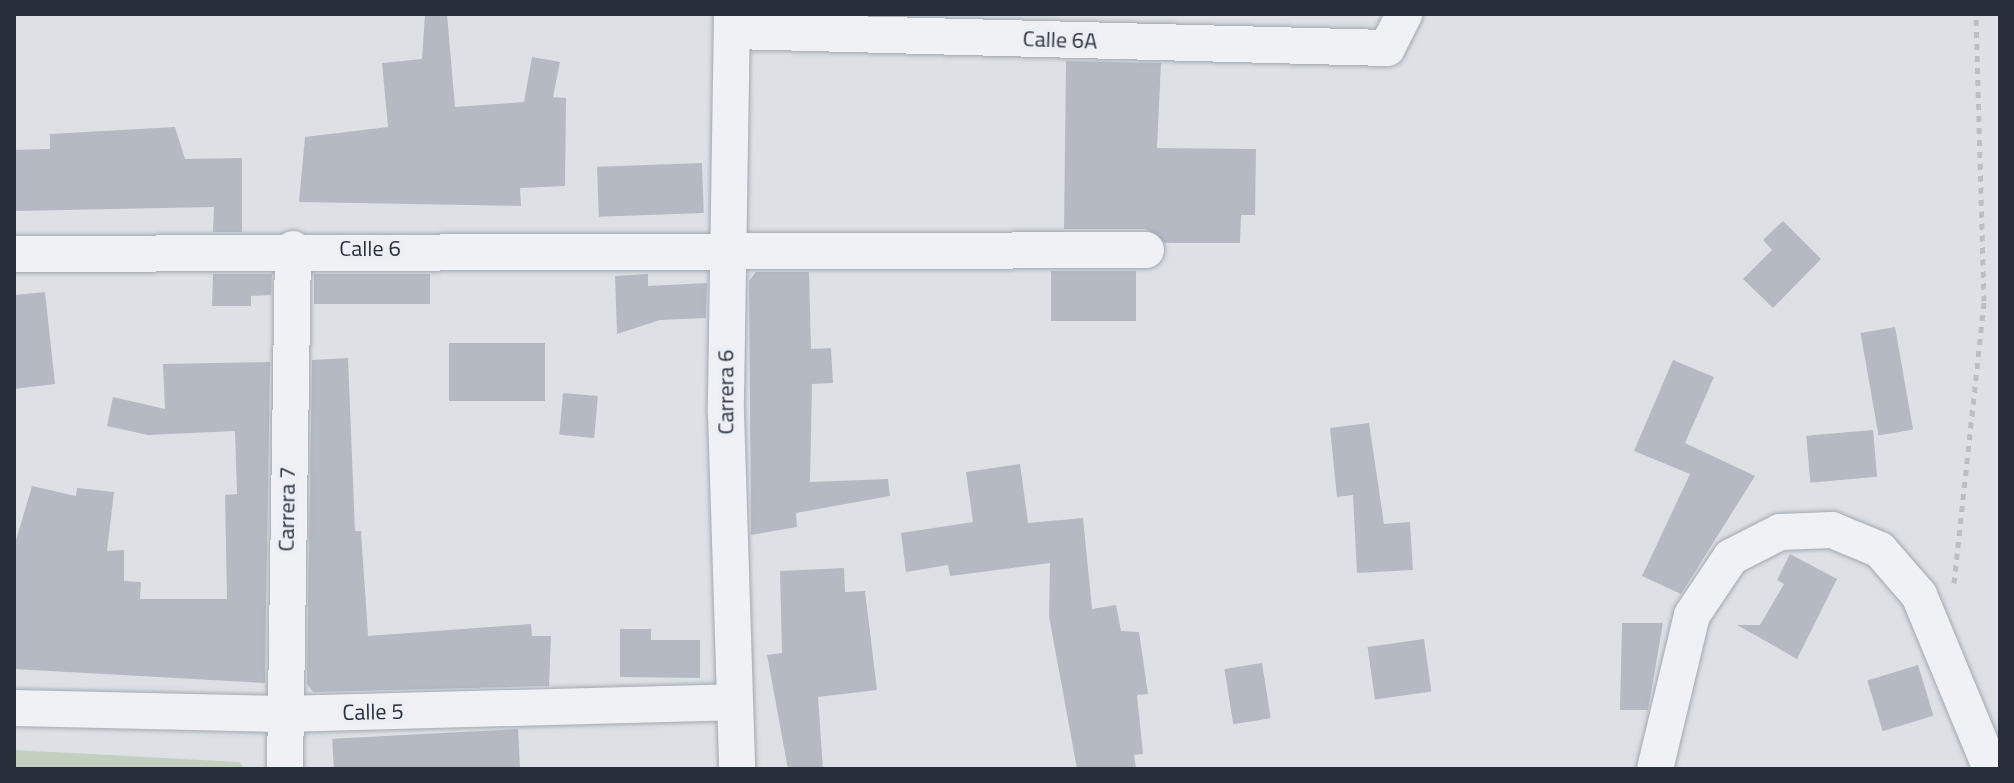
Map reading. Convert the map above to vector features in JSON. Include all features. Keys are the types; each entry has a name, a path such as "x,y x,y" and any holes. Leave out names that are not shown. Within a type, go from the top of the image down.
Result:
{"street":[{"name":"Calle 6A","path":"733,22 1387,48 1404,14"},
{"name":"Carrera 6","path":"733,22 725,248 733,702 737,769"},
{"name":"Calle 6","path":"14,254 293,249 1146,250"},
{"name":"Carrera 7","path":"285,769 282,714 293,249"},
{"path":"1655,769 1692,615 1731,557 1780,532 1832,530 1880,550 1919,595 1991,769"},
{"name":"Calle 5","path":"14,708 282,714 733,702"}],"path":[{"path":"1952,597 1984,301 1976,14"}],"green space":[{"path":"14,750 239,762 245,769 14,769"}],"building":[{"path":"425,14 447,14 455,107 524,102 532,57 560,62 553,97 566,98 565,186 520,188 521,206 299,202 305,137 388,127 382,63 422,59"},
{"path":"1066,61 1161,63 1157,148 1256,149 1255,215 1241,215 1240,243 1165,243 1146,229 1064,229"},
{"path":"175,127 185,159 242,158 242,232 213,232 214,207 14,211 14,150 50,149 50,134"},
{"path":"702,163 704,213 599,217 597,167"},
{"path":"1783,221 1821,259 1773,308 1743,279 1772,250 1763,240"},
{"path":"1051,271 1136,271 1136,321 1051,321"},
{"path":"756,272 809,272 811,349 831,348 833,383 812,384 810,482 888,479 890,496 796,513 797,527 751,535 749,281"},
{"path":"213,274 272,274 271,295 251,296 251,306 212,306"},
{"path":"314,274 430,274 430,304 314,304"},
{"path":"648,274 648,286 707,283 706,318 660,320 617,334 615,276"},
{"path":"45,292 55,384 14,389 14,295"},
{"path":"1895,327 1913,429 1879,435 1861,333"},
{"path":"449,343 545,343 545,401 449,401"},
{"path":"348,358 355,531 361,531 368,636 531,624 532,636 551,636 549,686 313,692 307,684 312,360"},
{"path":"1673,360 1714,377 1685,443 1755,476 1681,594 1642,576 1690,474 1634,451"},
{"path":"270,362 265,683 14,669 14,547 32,486 76,496 77,488 114,492 107,551 124,550 124,581 141,582 140,599 227,599 225,495 237,494 235,431 148,435 107,426 113,397 165,409 163,364"},
{"path":"563,393 598,396 594,438 559,435"},
{"path":"1369,423 1384,524 1410,522 1413,570 1357,573 1353,495 1337,497 1330,428"},
{"path":"1873,430 1877,477 1810,483 1806,436"},
{"path":"1020,464 1028,523 1083,518 1092,609 1116,605 1121,631 1139,632 1148,694 1137,695 1143,754 1134,755 1136,769 1077,769 1049,616 1050,563 950,576 948,565 906,572 901,533 973,522 966,472"},
{"path":"1790,554 1837,579 1797,659 1737,625 1760,625 1784,584 1777,580"},
{"path":"844,568 845,592 865,591 877,690 818,697 823,769 788,769 767,655 782,653 780,571"},
{"path":"1622,623 1663,623 1648,710 1620,710"},
{"path":"620,629 651,629 651,640 700,640 700,678 620,677"},
{"path":"1424,639 1431,691 1375,699 1368,647"},
{"path":"1262,663 1271,718 1233,724 1224,669"},
{"path":"1918,665 1933,716 1883,731 1867,680"},
{"path":"518,729 520,769 334,769 332,739"}]}
